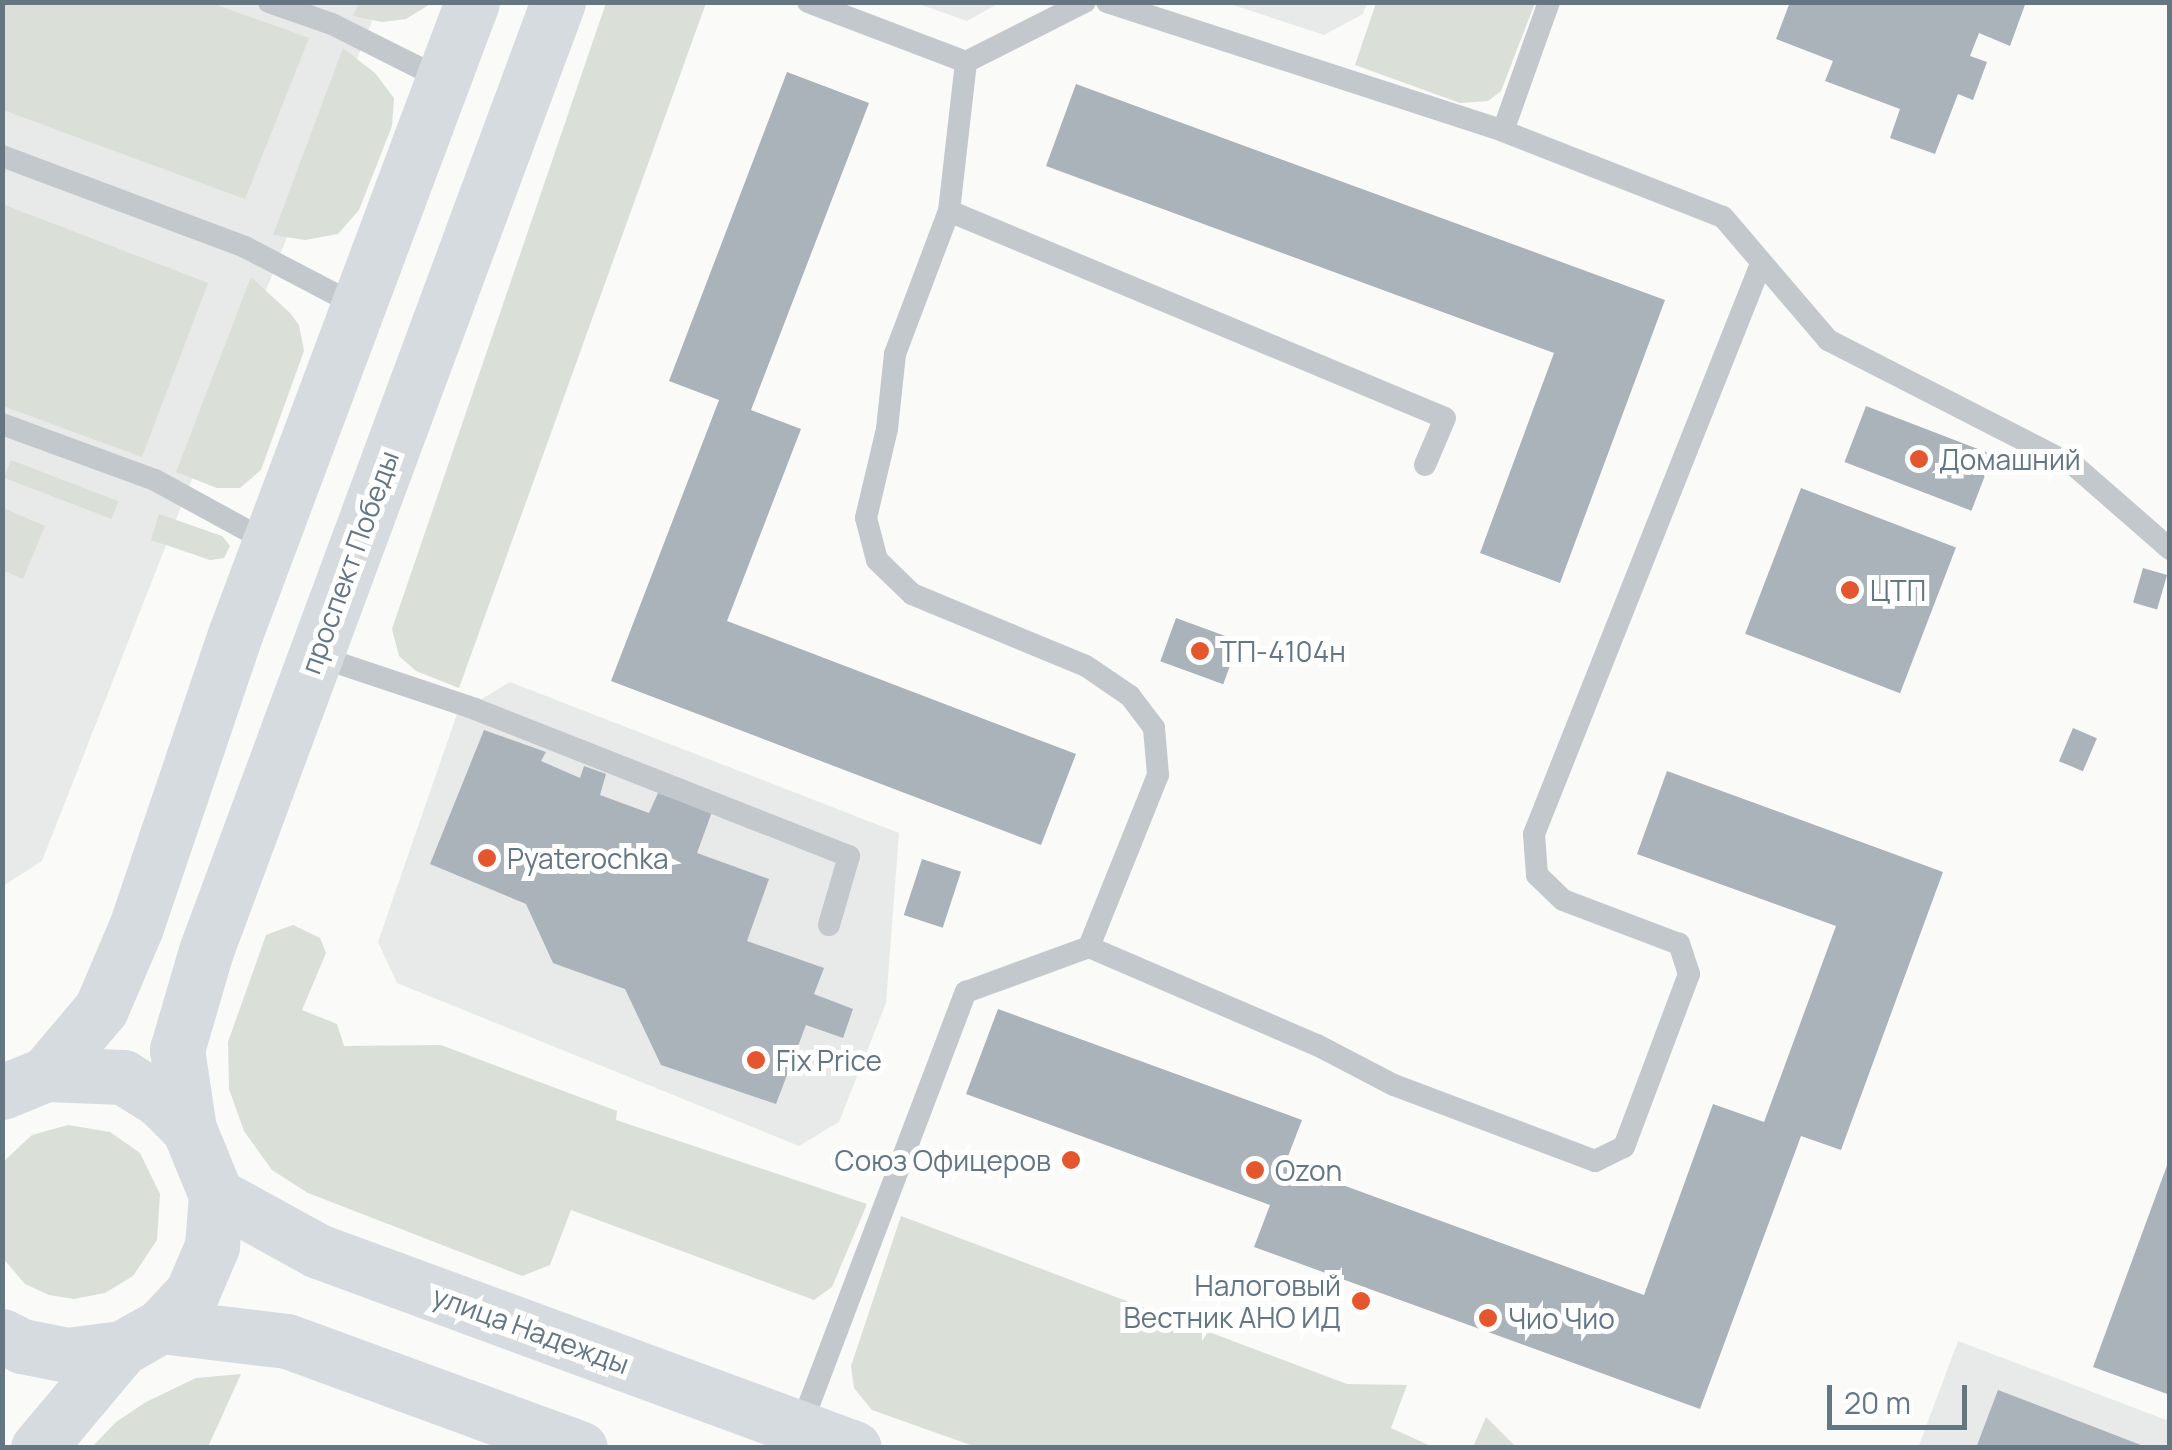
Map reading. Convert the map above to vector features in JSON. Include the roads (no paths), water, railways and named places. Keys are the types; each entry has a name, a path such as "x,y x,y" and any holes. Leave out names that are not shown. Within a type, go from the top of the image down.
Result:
{"main road":[{"name":"проспект Победы","path":"24,1083 101,1009 136,926 270,543 472,2"},
{"name":"проспект Победы","path":"38,1448 141,1337 192,1293 212,1246 216,1196 189,1129 178,1050 206,951 558,2"},
{"name":"проспект Победы","path":"24,1083 123,1077 160,1100 189,1129"},
{"name":"улица Надежды","path":"216,1196 318,1251 854,1448"},
{"path":"2,1336 22,1346 68,1356 141,1337 287,1342 580,1448"}],"lane":[{"path":"269,2 332,24 442,79"},
{"path":"808,2 966,62 1085,2"},
{"path":"1107,2 1503,131 1723,217 1828,340 2076,467 2170,548"},
{"path":"1503,131 1549,2"},
{"path":"966,62 949,212 895,354 887,429 866,518 878,560 912,594 1086,666 1130,696 1154,728 1158,775 1089,947"},
{"path":"2,156 245,248 360,307"},
{"path":"949,212 1445,418 1426,466"},
{"path":"800,1428 966,992 1089,947 1317,1045 1394,1086 1595,1161 1624,1148 1690,974 1679,944 1563,900 1537,875 1534,834 1762,264"},
{"path":"2,424 155,480 270,543"},
{"path":"314,655 475,709 849,856 829,925"}],"place":[{"name":"Домашний","path":"1919,459"},
{"name":"ЦТП","path":"1850,590"},
{"name":"ТП-4104н","path":"1200,651"},
{"name":"Pyaterochka","path":"487,858"},
{"name":"Fix Price","path":"756,1060"},
{"name":"Союз Офицеров","path":"1071,1160"},
{"name":"Ozon","path":"1255,1170"},
{"name":"Налоговый Вестник АНО ИД","path":"1361,1301"},
{"name":"Чио Чио","path":"1488,1318"}]}
